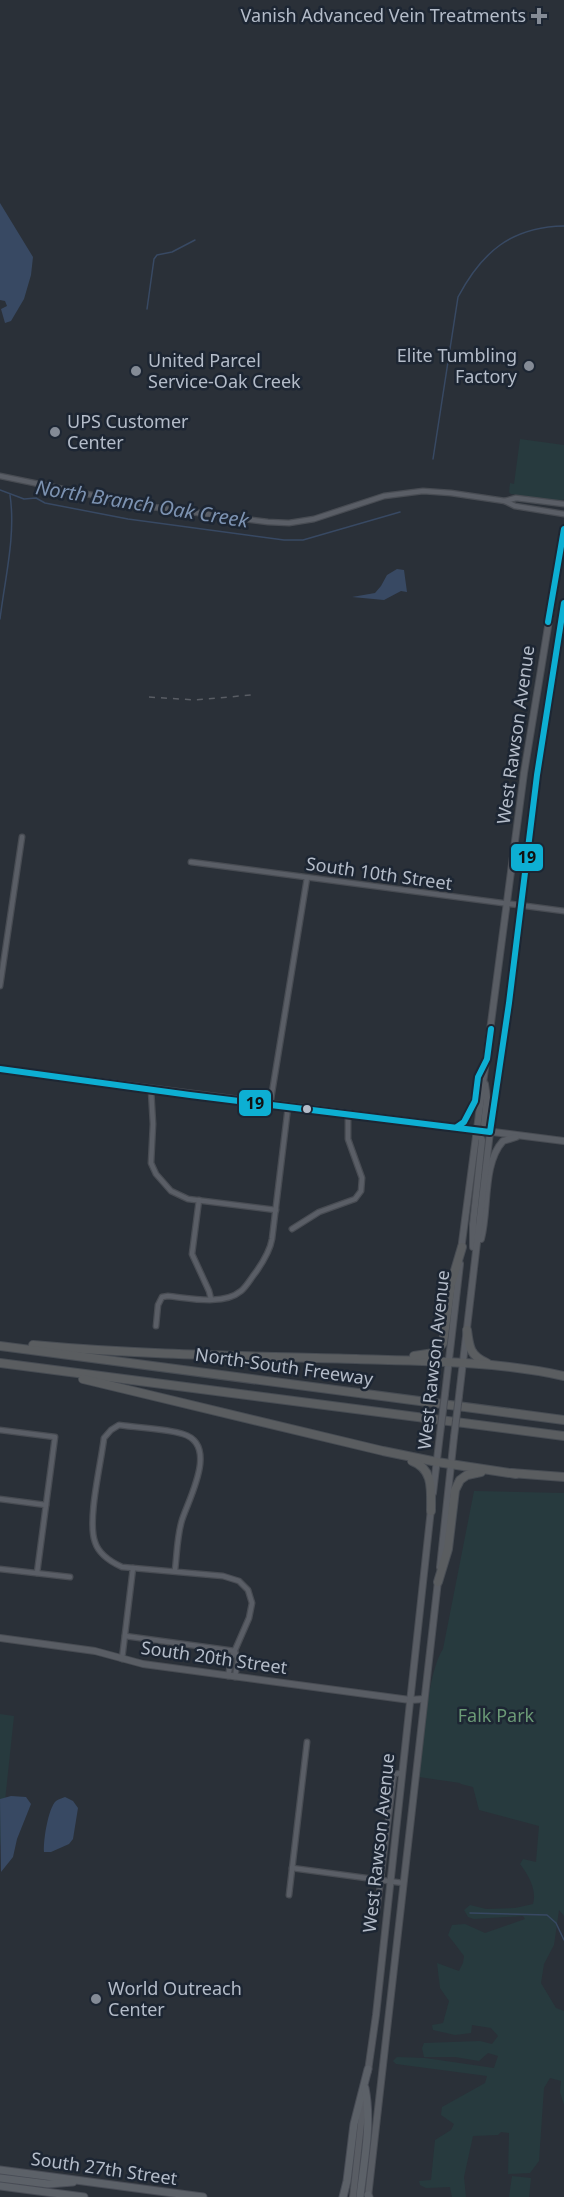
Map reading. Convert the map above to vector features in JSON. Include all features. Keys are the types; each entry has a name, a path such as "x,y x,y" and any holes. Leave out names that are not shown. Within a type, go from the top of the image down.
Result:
{"highway":[{"path":"370,1359 425,1356 441,1347 445,1338 451,1284 462,1247"},
{"path":"467,1330 468,1345 473,1354 479,1360 499,1366"},
{"path":"0,1344 136,1353 449,1362 538,1371 564,1377"},
{"name":"North-South Freeway","path":"0,1344 564,1420"},
{"name":"North-South Freeway","path":"0,1363 564,1436"},
{"path":"24,1366 451,1465 564,1477"},
{"path":"383,1451 418,1463 426,1470 431,1487 431,1511"},
{"path":"438,1582 447,1549 455,1490 458,1483 467,1474 476,1472 516,1473"}],"main road":[{"name":"West Rawson Avenue","path":"353,2197 376,2015 462,1247 524,773 564,529"},
{"name":"West Rawson Avenue","path":"368,2196 490,1132 509,1005 537,775 564,603"},
{"path":"495,1002 509,1005"},
{"path":"457,1127 464,1122 475,1101 478,1077 487,1055 501,1054"},
{"path":"0,1069 564,1142"},
{"path":"484,1078 487,1098 484,1124 490,1132"},
{"path":"475,1262 473,1224 482,1140 477,1130"},
{"path":"475,1262 485,1223 492,1159 503,1141 525,1136"},
{"name":"South 20th Street","path":"0,1638 95,1651 143,1664 410,1700 424,1699"},
{"path":"376,2015 388,2016"},
{"path":"342,2197 347,2181 354,2124 368,2069"},
{"path":"360,2197 367,2132 366,2088"},
{"name":"South 27th Street","path":"0,2170 154,2194 203,2197"},
{"path":"0,2178 48,2184 78,2181"},
{"name":"South 27th Street","path":"0,2186 84,2197"},
{"path":"60,2194 69,2197"}],"street":[{"path":"0,476 145,506 278,523 322,517 369,500 405,492 451,492 564,514"},
{"path":"505,501 516,498 564,504"},
{"path":"0,986 22,837"},
{"name":"South 10th Street","path":"191,862 564,911"},
{"path":"270,1105 307,878"},
{"path":"151,1090 153,1124 151,1163 156,1174 171,1191 181,1197 276,1210"},
{"path":"156,1326 158,1305 164,1296 226,1298 237,1294 245,1287 261,1265 271,1245 288,1107"},
{"path":"292,1229 320,1212 355,1198 361,1191 362,1178 348,1138 348,1114"},
{"path":"199,1200 192,1254 211,1299"},
{"path":"175,1570 182,1522 201,1468 200,1454 194,1440 184,1434 119,1425 104,1438 92,1525 95,1542 100,1553 112,1562 133,1568 175,1570 223,1576 239,1581 248,1590 252,1603 249,1618 232,1657 232,1676"},
{"path":"0,1430 55,1437 37,1573"},
{"path":"0,1499 46,1505"},
{"path":"122,1659 133,1568"},
{"path":"0,1569 70,1577"},
{"path":"125,1636 235,1651"},
{"path":"289,1894 307,1742"},
{"path":"377,1910 394,1774 402,1773"},
{"path":"292,1868 403,1883"}],"green space":[{"path":"520,439 564,445 564,499 561,501 509,492 510,483 514,484"},
{"name":"Falk Park","path":"474,1491 564,1493 564,1916 559,1910 554,1945 544,1964 541,1983 556,2008 564,2011 564,2105 560,2092 561,2081 550,2078 544,2088 539,2161 530,2173 508,2174 509,2133 473,2136 464,2177 466,2197 452,2197 450,2187 426,2188 420,2185 419,2181 431,2180 435,2140 451,2130 454,2124 441,2115 442,2107 485,2083 487,2076 396,2064 393,2061 397,2057 425,2058 494,2068 498,2056 488,2053 479,2061 455,2057 424,2057 422,2048 424,2043 480,2041 492,2044 498,2036 491,2028 472,2025 471,2033 455,2035 433,2030 432,2025 443,2023 449,2001 440,1988 437,1963 459,1971 463,1963 464,1956 448,1935 452,1925 465,1924 485,1933 525,1919 523,1916 474,1919 468,1917 464,1910 470,1905 486,1909 515,1908 533,1904 534,1894 531,1883 520,1864 523,1859 536,1862 539,1826 479,1810 473,1787 419,1777 429,1692 443,1649"},
{"path":"0,1714 14,1716 0,1848"},
{"path":"512,2176 531,2178 529,2197 509,2197"}],"water":[{"path":"0,203 33,257 31,275 24,299 11,321 5,323 1,309 7,306 5,301 0,300"},
{"path":"397,569 404,570 407,592 401,591 384,600 352,597 375,593 387,575"},
{"path":"11,1796 26,1797 31,1804 17,1839 13,1857 1,1872 0,1799"},
{"path":"65,1797 73,1801 78,1808 73,1839 69,1844 51,1852 44,1852 48,1818 56,1801"}],"waterway":[{"name":"North Branch Oak Creek","path":"433,459 458,297 477,267 500,245 528,231 564,226"},
{"path":"147,309 154,259 157,255 172,252 195,240"},
{"name":"North Branch Oak Creek","path":"0,490 24,499 36,498 45,503 128,519 284,540 303,540 400,512"},
{"path":"0,619 11,541 10,495"},
{"name":"North Branch Oak Creek","path":"470,1913 547,1915 556,1923 564,1940"}],"railway":[{"path":"149,697 195,700 251,695"}],"transit line":[{"name":"19","path":"548,622 564,529"},
{"name":"19","path":"0,1069 490,1132 509,1003 537,775 564,603"},
{"name":"19","path":"457,1127 464,1122 475,1101 478,1077 487,1059 491,1029"}],"place":[{"name":"Vanish Advanced Vein Treatments","path":"539,16"},
{"name":"Elite Tumbling Factory","path":"529,366"},
{"name":"United Parcel Service-Oak Creek","path":"136,371"},
{"name":"UPS Customer Center","path":"55,432"},
{"name":"World Outreach Center","path":"96,1999"}]}
